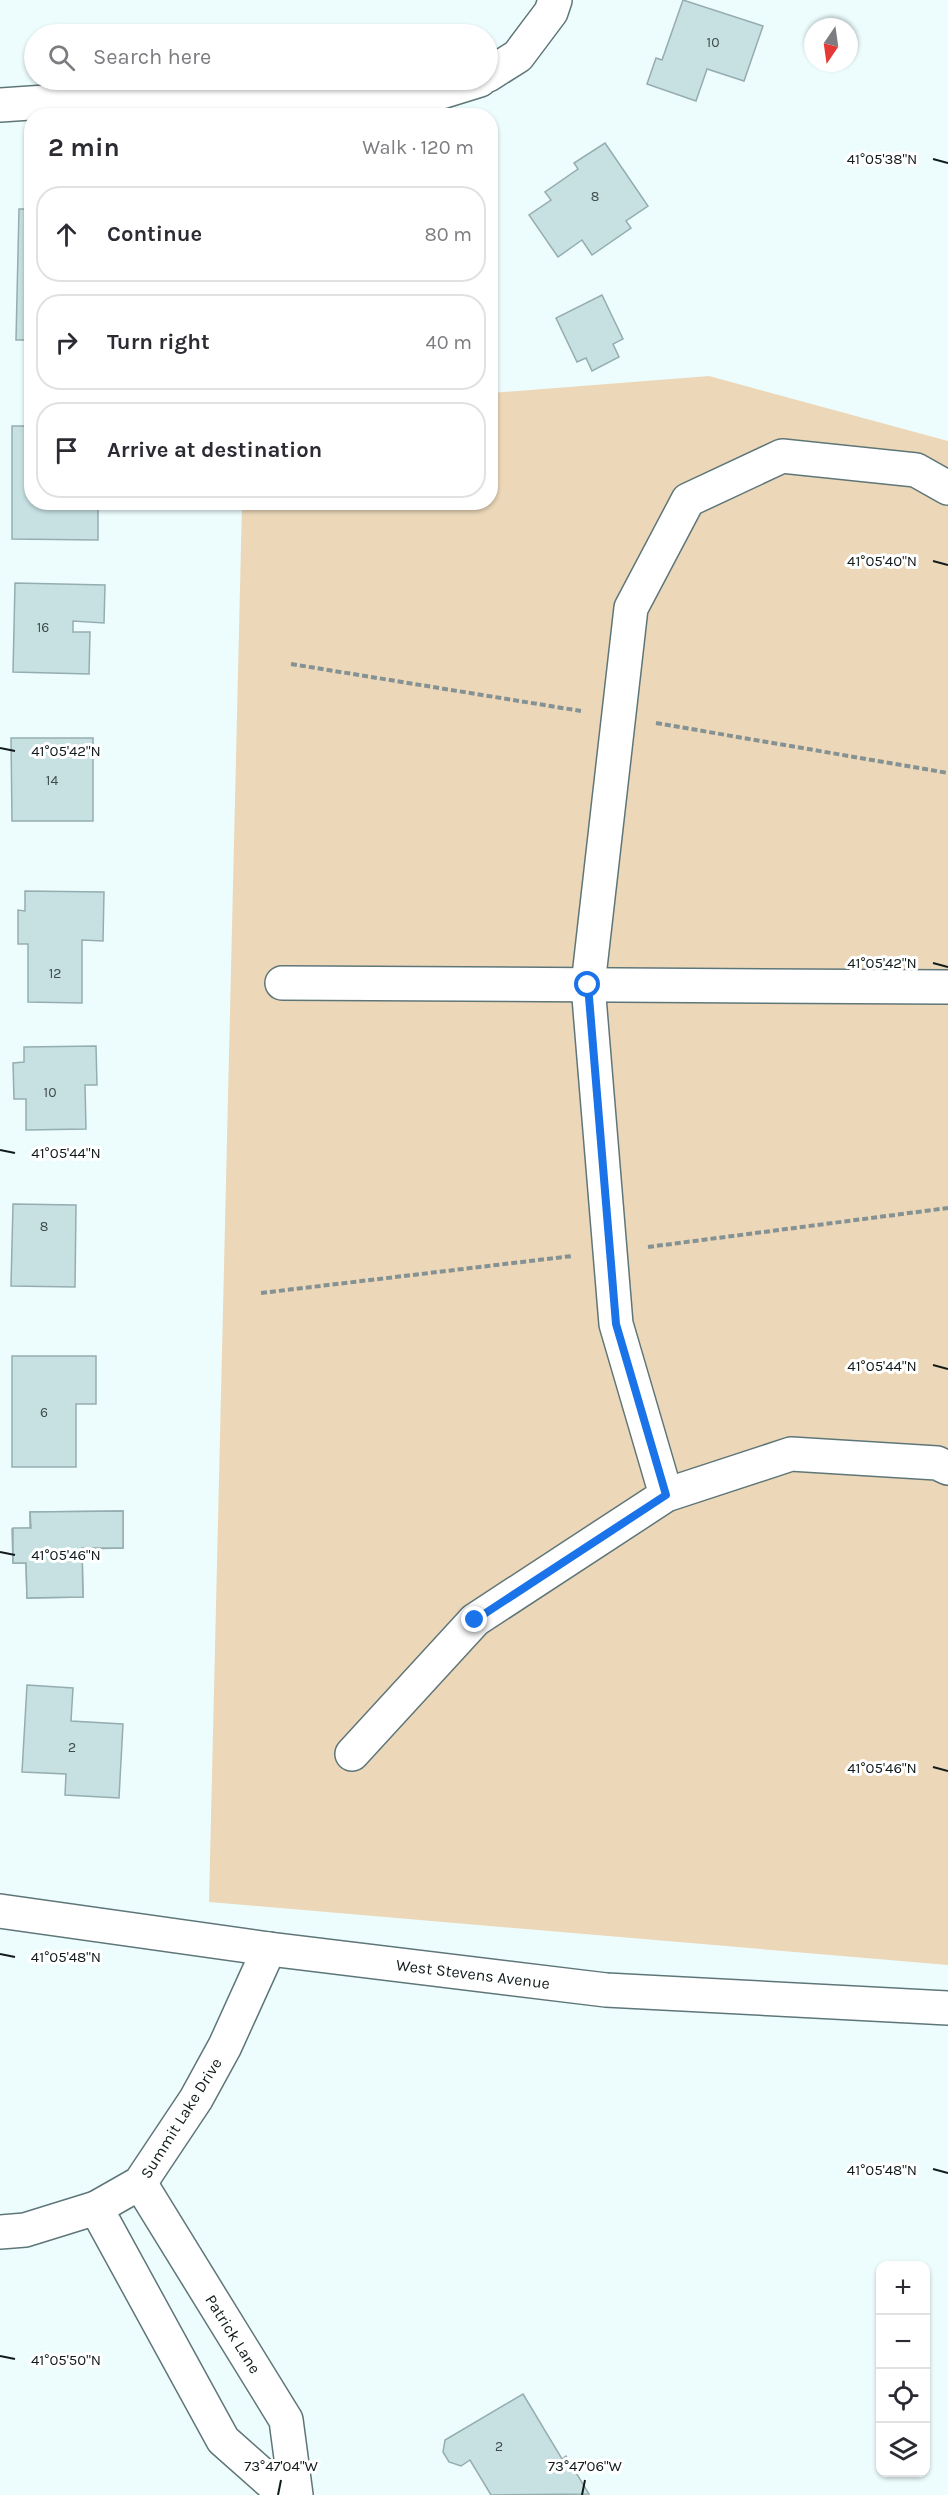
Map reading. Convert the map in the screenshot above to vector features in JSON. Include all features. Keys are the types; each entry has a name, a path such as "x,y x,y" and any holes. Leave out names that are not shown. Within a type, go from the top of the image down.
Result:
{"street":[{"path":"498,69 518,56 551,12 555,0"},
{"path":"0,105 90,99 438,93 448,90"},
{"path":"666,1495 616,1324 588,985 631,608 688,500 782,456 916,470 948,488"},
{"path":"282,983 948,987"},
{"path":"352,1754 475,1620 666,1495 790,1454 937,1463 948,1468"},
{"name":"West Stevens Avenue","path":"0,1911 269,1949 606,1990 948,2008"},
{"name":"Summit Lake Drive","path":"0,2232 25,2230 96,2208 140,2183 196,2099 225,2046 269,1949"},
{"name":"Patrick Lane","path":"140,2183 286,2420 296,2495"},
{"path":"96,2208 223,2440 285,2495"}],"shaded area":[{"path":"709,376 948,441 948,1965 209,1902 242,510 498,510 498,392"}],"building":[{"path":"683,0 763,26 744,81 707,69 696,101 647,84 656,58 662,60"},
{"path":"605,143 648,206 626,221 631,228 592,255 582,240 558,257 529,215 551,200 545,192 578,169 574,163"},
{"path":"19,209 24,209 24,340 16,340"},
{"path":"602,295 623,339 613,344 619,357 592,371 586,358 577,362 556,318"},
{"path":"12,426 24,426 24,510 98,510 98,540 12,539"},
{"path":"15,583 105,585 104,623 73,621 73,632 90,632 89,674 13,672"},
{"path":"11,738 93,738 93,821 12,821"},
{"path":"25,891 104,892 103,941 82,940 82,1003 28,1002 28,944 18,944 18,910 25,911"},
{"path":"96,1046 97,1085 85,1085 86,1129 26,1130 26,1099 14,1099 13,1063 24,1062 24,1047"},
{"path":"13,1204 76,1205 75,1287 11,1286"},
{"path":"12,1356 96,1356 96,1404 76,1404 76,1467 12,1467"},
{"path":"123,1511 123,1548 82,1549 83,1597 27,1598 26,1563 13,1563 12,1529 30,1528 30,1512"},
{"path":"123,1511 123,1548 82,1548 83,1597 27,1598 26,1563 13,1563 13,1528 31,1528 30,1512"},
{"path":"27,1685 73,1688 71,1721 123,1724 119,1798 65,1795 66,1774 22,1772"},
{"path":"523,2394 562,2459 566,2456 589,2494 491,2495 470,2460 461,2466 449,2462 443,2452 445,2440"}],"route":[{"path":"475,1620 666,1495 616,1324 588,985"}]}
